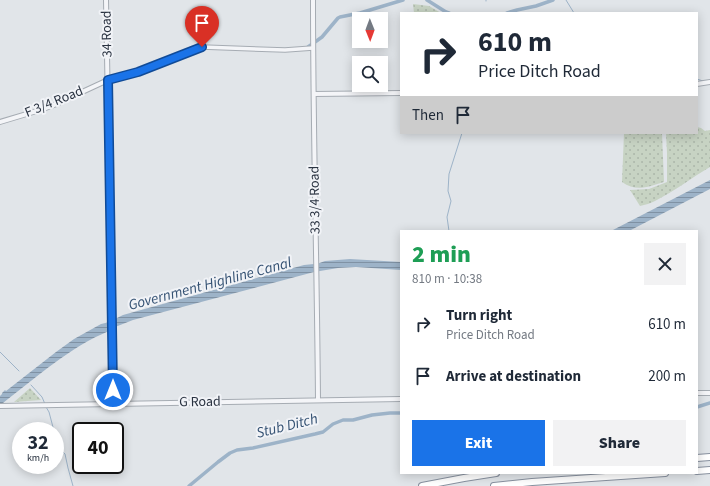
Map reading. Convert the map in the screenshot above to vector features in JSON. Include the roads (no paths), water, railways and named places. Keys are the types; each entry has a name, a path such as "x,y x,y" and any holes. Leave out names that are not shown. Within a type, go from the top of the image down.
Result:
{"highway":[{"path":"698,458 710,457"},
{"path":"698,471 710,470"},
{"path":"422,486 490,474"},
{"path":"494,486 540,481 648,474"}],"street":[{"name":"34 Road","path":"106,0 113,404"},
{"name":"33 3/4 Road","path":"313,0 318,400"},
{"path":"108,80 138,72 202,47 284,50 313,48"},
{"name":"F 3/4 Road","path":"0,122 54,105 108,80"},
{"path":"698,84 710,82"},
{"path":"314,94 400,93"},
{"path":"698,393 710,393"},
{"name":"G Road","path":"1,407 400,399"}],"water":[{"path":"710,180 710,189 631,230 613,230"},
{"path":"350,259 400,262 400,270 356,267 314,272 133,320 110,329 109,331 81,345 54,363 0,404 0,396 5,390 6,391 74,339 101,324 114,321 123,315 304,265 314,265 325,261"}],"waterway":[{"path":"308,47 322,37 340,17 360,13 403,0"},
{"path":"427,0 446,12"},
{"path":"510,12 553,0"},
{"path":"566,0 573,12"},
{"path":"698,79 703,81"},
{"path":"449,230 447,217 451,201 448,191 449,174 462,134"},
{"path":"0,352 19,371"},
{"path":"31,385 42,397 45,404"},
{"name":"Stub Ditch","path":"698,407 710,403"},
{"path":"46,407 52,422"},
{"name":"Stub Ditch","path":"189,486 218,462 230,453 237,450 253,448 323,432 333,424 343,420 353,420 372,415 400,413"},
{"path":"64,453 73,486"}],"water label":[{"name":"Government Highline Canal","path":"210,284"}]}
